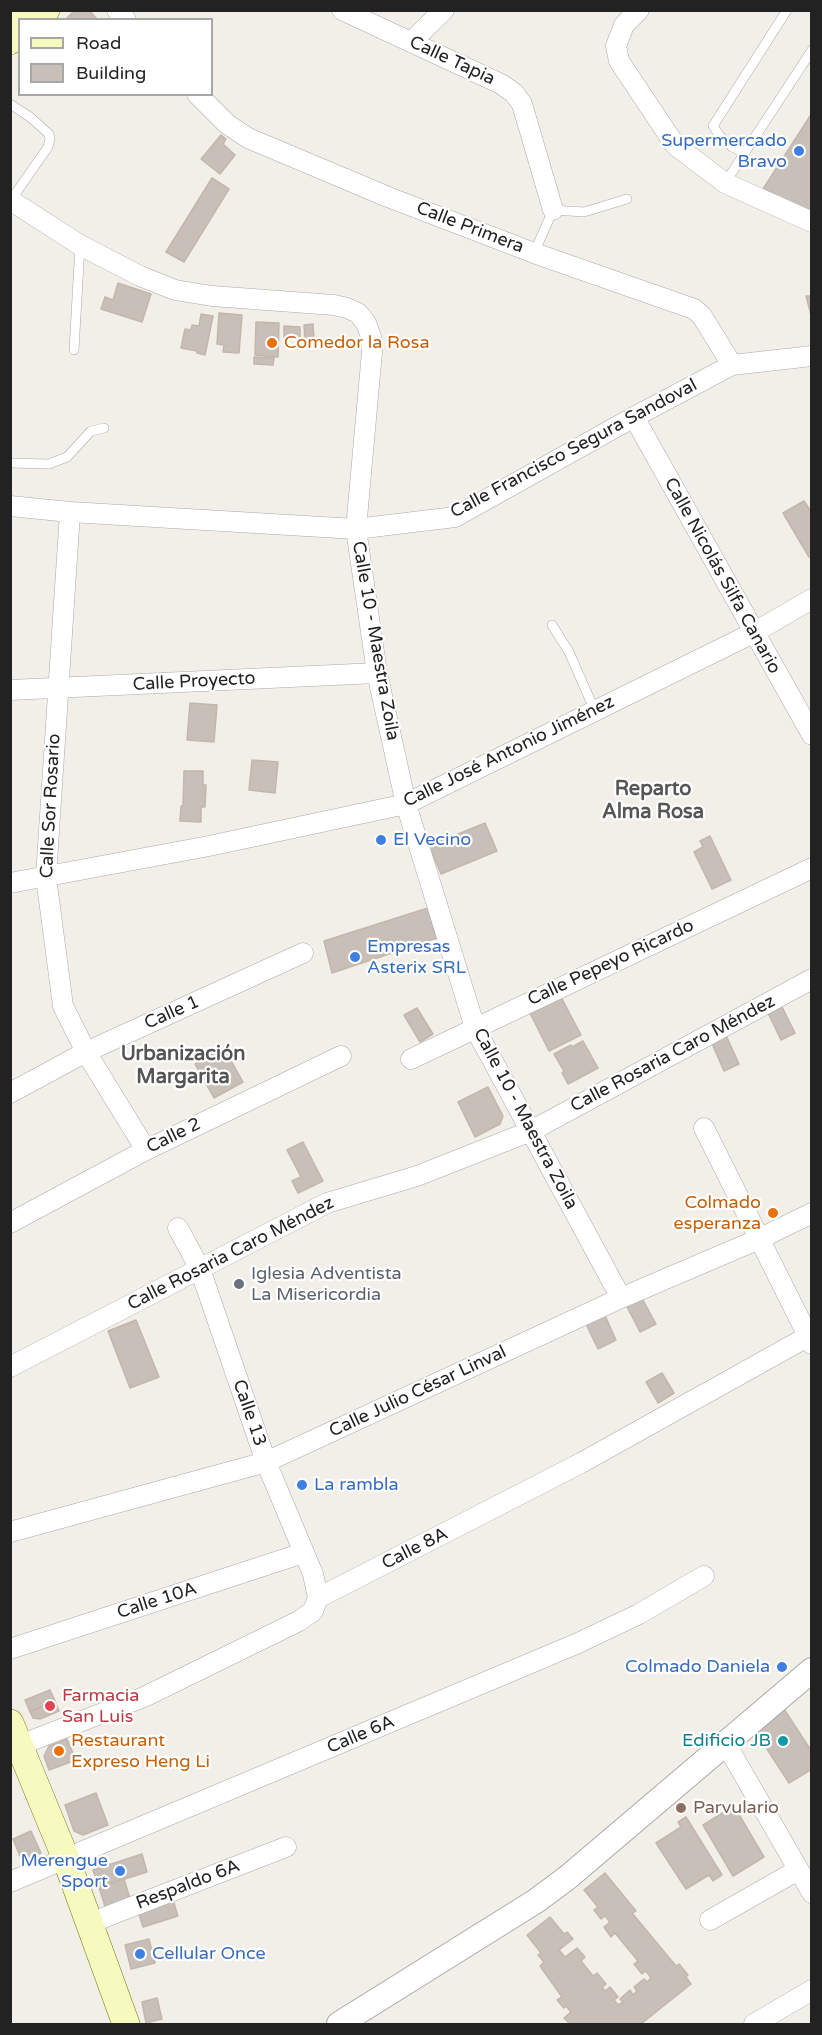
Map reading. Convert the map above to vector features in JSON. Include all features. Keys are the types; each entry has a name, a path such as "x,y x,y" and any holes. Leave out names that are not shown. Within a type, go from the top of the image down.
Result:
{"main road":[{"path":"15,1734 66,1858 126,2025"}],"street":[{"name":"Calle Tapia","path":"342,10 501,84 513,93 522,104 553,210"},
{"path":"411,42 444,10"},
{"path":"639,10 624,25 616,46 619,61 675,145 725,183 812,222"},
{"name":"Calle Primera","path":"199,96 227,124 248,138 388,197 534,253 694,309 702,316 732,365"},
{"name":"Calle 10 - Maestra Zoila","path":"11,200 80,245 140,276 175,290 212,296 347,308 358,314 366,323 371,337 372,352 356,529 377,673 406,804 475,1028 621,1298"},
{"name":"Calle Francisco Segura Sandoval","path":"10,506 70,512 356,529 455,517 732,365 812,356"},
{"name":"Calle Nicolás Silfa Canario","path":"634,417 812,735"},
{"name":"Calle Sor Rosario","path":"70,512 46,877 63,1006 86,1052 146,1150"},
{"name":"Calle José Antonio Jiménez","path":"10,883 208,846 406,804 753,633 812,599"},
{"name":"Calle Proyecto","path":"10,690 377,673"},
{"name":"Calle Pepeyo Ricardo","path":"411,1059 812,868"},
{"name":"Calle 1","path":"10,1093 86,1052 303,953"},
{"name":"Calle Rosaria Caro Méndez","path":"10,1367 327,1203 417,1176 531,1131 812,979"},
{"name":"Calle 2","path":"10,1223 146,1150 342,1056"},
{"path":"704,1128 809,1341"},
{"name":"Calle Julio César Linval","path":"10,1532 266,1462 621,1298 759,1239 812,1213"},
{"name":"Calle 13","path":"178,1228 200,1269 266,1462 313,1574 318,1598"},
{"name":"Calle 8A","path":"15,1734 144,1697 299,1621 313,1611 318,1598 581,1463 809,1341"},
{"name":"Calle 10A","path":"10,1649 303,1553"},
{"name":"Calle 6A","path":"10,1882 576,1644 639,1614 704,1576"},
{"path":"339,2025 536,1901 567,1878 812,1670"},
{"path":"726,1744 812,1893"},
{"name":"Respaldo 6A","path":"90,1923 286,1847"},
{"path":"710,1920 798,1870"},
{"path":"754,2025 812,1990"}],"lane":[{"path":"744,152 732,147 713,126 787,10"},
{"path":"725,183 812,50"},
{"path":"10,104 30,117 49,134 50,140 48,147 11,200"},
{"path":"534,253 553,210 584,212 627,199"},
{"path":"74,350 80,245"},
{"path":"10,463 50,464 67,456 91,431 104,428"},
{"path":"552,625 569,652 595,711"}],"building":[{"path":"75,10 89,10 96,18 67,18"},
{"name":"Supermercado Bravo","path":"812,113 812,213 763,189"},
{"path":"221,135 226,139 223,144 235,155 220,174 201,159"},
{"path":"212,178 229,189 184,262 166,252"},
{"path":"118,283 151,294 142,322 101,309 105,297 113,300"},
{"path":"806,296 812,296 812,319"},
{"path":"219,313 242,315 239,353 223,352 224,345 217,344"},
{"path":"201,314 213,316 205,355 181,348 185,329 191,330 192,325 199,326"},
{"path":"256,322 279,323 278,357 255,355"},
{"path":"313,324 314,340 305,341 304,325"},
{"path":"284,326 300,327 300,337 284,337"},
{"path":"254,357 274,358 273,365 254,364"},
{"path":"804,501 812,513 812,556 809,557 783,513"},
{"path":"190,703 217,705 214,742 187,740"},
{"path":"252,760 278,762 275,793 249,790"},
{"path":"184,771 203,771 203,785 206,785 205,807 201,807 201,822 180,821"},
{"path":"485,823 497,851 441,874 429,846"},
{"path":"710,836 731,880 712,889 694,852 703,847 700,841"},
{"name":"Empresas Asterix SRL","path":"428,908 437,938 332,973 324,941"},
{"path":"560,995 581,1035 549,1051 529,1011"},
{"path":"781,1005 795,1033 781,1040 767,1011"},
{"path":"417,1008 433,1034 420,1042 404,1015"},
{"path":"725,1033 739,1064 724,1071 710,1039"},
{"path":"583,1041 598,1068 568,1084 562,1073 564,1071 554,1054"},
{"path":"224,1048 243,1082 214,1098 195,1064"},
{"path":"488,1087 503,1116 500,1124 475,1137 458,1102"},
{"path":"303,1142 323,1181 298,1193 292,1181 301,1177 287,1150"},
{"path":"639,1293 656,1324 640,1332 624,1301"},
{"path":"603,1311 616,1340 598,1349 584,1320"},
{"path":"136,1320 159,1377 130,1388 108,1331"},
{"path":"662,1373 674,1393 658,1403 646,1382"},
{"path":"50,1690 55,1701 30,1712 25,1700"},
{"name":"Farmacia San Luis","path":"55,1701 59,1711 40,1719 33,1718 30,1712"},
{"name":"Edificio JB","path":"784,1709 812,1752 812,1769 789,1783 754,1729"},
{"name":"Restaurant Expreso Heng Li","path":"67,1739 76,1760 49,1770 44,1756 49,1746"},
{"path":"96,1793 108,1825 83,1835 74,1831 65,1805"},
{"path":"734,1806 764,1857 733,1876 703,1825"},
{"path":"686,1817 722,1875 713,1881 709,1875 686,1889 656,1843 681,1827 678,1822"},
{"path":"31,1831 41,1853 22,1861 13,1839"},
{"name":"Merengue Sport","path":"142,1854 147,1872 99,1887 93,1870"},
{"path":"605,1873 636,1911 632,1913 676,1966 679,1964 688,1975 686,1977 691,1984 641,2024 570,2024 564,2018 571,2012 557,2000 562,1997 540,1966 544,1962 538,1955 541,1953 527,1935 550,1917 564,1934 567,1932 573,1939 559,1950 565,1957 577,1948 585,1957 581,1961 593,1976 597,1973 606,1984 602,1987 605,1991 610,1987 618,1997 614,2000 618,2005 623,2002 620,1999 630,1990 633,1995 637,1991 634,1987 644,1979 647,1982 651,1978 646,1971 642,1974 634,1964 638,1961 615,1933 611,1937 604,1927 610,1922 605,1916 601,1919 594,1910 598,1907 584,1890"},
{"path":"124,1879 132,1905 107,1913 99,1887"},
{"path":"173,1900 178,1916 143,1927 138,1911"},
{"name":"Cellular Once","path":"149,1939 155,1963 131,1969 125,1945"},
{"path":"157,1998 162,2019 146,2023 142,2002"}],"place":[{"name":"Supermercado Bravo","path":"799,151"},
{"name":"Comedor la Rosa","path":"272,343"},
{"name":"El Vecino","path":"381,840"},
{"name":"Empresas Asterix SRL","path":"355,957"},
{"name":"Colmado esperanza","path":"773,1213"},
{"name":"Iglesia Adventista La Misericordia","path":"239,1284"},
{"name":"La rambla","path":"302,1485"},
{"name":"Colmado Daniela","path":"782,1667"},
{"name":"Farmacia San Luis","path":"50,1706"},
{"name":"Edificio JB","path":"783,1741"},
{"name":"Restaurant Expreso Heng Li","path":"59,1751"},
{"name":"Parvulario","path":"681,1808"},
{"name":"Merengue Sport","path":"120,1871"},
{"name":"Cellular Once","path":"140,1954"}],"district":[{"name":"Reparto Alma Rosa","path":"653,802"},
{"name":"Urbanización Margarita","path":"183,1066"}]}
